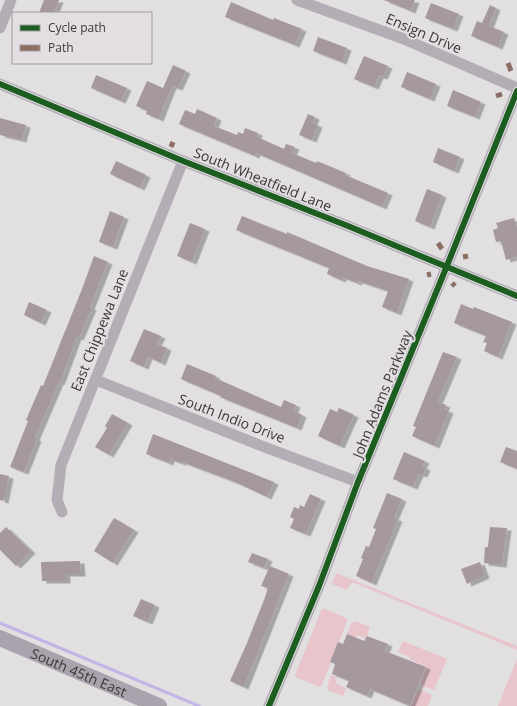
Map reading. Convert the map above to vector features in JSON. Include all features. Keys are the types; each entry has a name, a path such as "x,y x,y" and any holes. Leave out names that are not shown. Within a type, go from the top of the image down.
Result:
{"main road":[{"name":"South 45th East","path":"0,638 159,706"}],"street":[{"path":"0,28 11,0"},
{"name":"Ensign Drive","path":"297,0 404,39 517,88"},
{"name":"South Wheatfield Lane","path":"0,84 183,161 348,226 517,296"},
{"name":"John Adams Parkway","path":"269,706 319,586 358,482 517,91"},
{"name":"East Chippewa Lane","path":"62,512 57,500 61,465 183,161"},
{"name":"South Indio Drive","path":"96,380 267,448 358,482"}],"shaded area":[{"path":"336,573 517,646 517,650 352,582 347,590 332,584"},
{"path":"322,609 348,619 321,687 297,678 295,675"},
{"path":"355,621 370,627 366,638 357,635 355,638 347,634 352,622 354,623"},
{"path":"403,641 447,659 434,690 420,685 427,667 398,652"},
{"path":"517,659 517,706 498,706"},
{"path":"331,675 337,677 337,684 346,688 343,696 328,690 327,687"},
{"path":"419,689 432,695 428,706 411,706"}],"building":[{"path":"44,0 59,0 54,12 39,12"},
{"path":"384,0 415,0 411,11"},
{"path":"231,2 273,20 274,18 302,29 295,45 225,17"},
{"path":"431,3 459,14 453,29 425,18"},
{"path":"490,5 496,8 489,26 504,32 498,47 471,36 477,21 482,23"},
{"path":"318,37 347,48 342,62 313,51"},
{"path":"364,56 388,66 383,77 379,76 374,87 354,79"},
{"path":"173,65 186,71 178,88 172,86 159,119 146,114 147,111 136,106 147,81 163,88"},
{"path":"407,72 436,84 430,99 401,87"},
{"path":"96,75 127,88 121,101 91,88"},
{"path":"453,90 481,102 475,117 447,106"},
{"path":"197,109 217,118 214,126 237,135 238,132 243,134 245,128 258,133 257,137 284,149 286,144 295,147 292,153 346,173 345,175 388,193 382,207 256,153 255,156 179,124 185,110 195,114"},
{"path":"308,114 315,117 313,123 318,125 312,140 299,135"},
{"path":"0,118 26,125 22,140 0,135"},
{"path":"438,148 460,157 454,171 433,162"},
{"path":"116,161 146,175 140,188 110,174"},
{"path":"427,189 442,195 430,227 415,221"},
{"path":"110,211 124,217 113,247 99,242"},
{"path":"242,216 287,234 287,232 367,266 409,279 397,313 382,307 388,291 358,281 357,283 342,277 341,280 327,274 329,268 236,230"},
{"path":"514,218 517,228 517,257 506,260 501,241 496,242 493,230 498,228 496,223"},
{"path":"190,223 205,229 192,262 177,256"},
{"path":"94,256 108,262 90,307 92,308 79,338 77,337 60,383 59,382 35,438 37,439 24,472 10,467 28,421 26,420 41,385 43,386"},
{"path":"29,302 47,310 41,323 24,315"},
{"path":"461,304 473,309 474,307 512,322 498,357 484,351 487,343 483,342 486,336 454,323"},
{"path":"144,329 161,336 157,344 167,348 161,363 148,357 144,367 130,361"},
{"path":"443,352 457,357 438,402 446,405 444,409 449,411 435,446 412,436 416,427 413,426"},
{"path":"187,364 281,407 284,400 296,405 294,411 302,415 297,428 220,397 221,396 181,379"},
{"path":"339,408 354,415 340,446 318,436 330,409 337,412"},
{"path":"112,414 128,423 109,455 95,447 107,428 105,426"},
{"path":"153,434 274,482 267,497 235,482 182,462 181,463 170,459 169,463 146,454"},
{"path":"506,447 517,451 517,469 500,462"},
{"path":"404,452 425,461 422,466 426,468 423,475 419,474 413,487 393,479"},
{"path":"0,474 9,476 4,501 0,500"},
{"path":"387,493 402,499 394,518 398,519 372,583 356,576 363,559 361,558 366,546 369,547 376,529 373,528"},
{"path":"310,494 321,499 306,534 290,528 294,519 290,517 294,507 299,509 300,505 304,507"},
{"path":"114,518 134,530 113,563 94,551"},
{"path":"6,527 31,551 16,566 0,550 0,533"},
{"path":"490,527 507,528 502,565 484,563 485,547 488,547"},
{"path":"252,553 268,559 264,568 248,562"},
{"path":"80,561 81,574 66,574 66,581 42,581 41,562"},
{"path":"480,562 485,576 467,584 461,569"},
{"path":"270,566 289,574 244,687 230,681 264,600 268,588 261,586"},
{"path":"141,599 155,605 148,622 133,616"},
{"path":"347,634 364,641 367,636 388,644 385,651 426,667 410,706 370,689 367,696 346,687 349,681 332,674 335,664 330,662 338,642 343,644"}],"waterway":[{"path":"0,623 199,706"}],"marked path":[{"path":"508,63 511,71"},
{"path":"496,96 502,94"},
{"path":"171,147 173,142"},
{"path":"438,243 442,249"},
{"path":"463,257 468,256"},
{"path":"427,275 431,274"},
{"path":"452,283 455,286"}],"cycle path":[{"path":"0,84 183,161 348,226 517,296"},
{"path":"269,706 319,586 358,482 517,91"}]}
